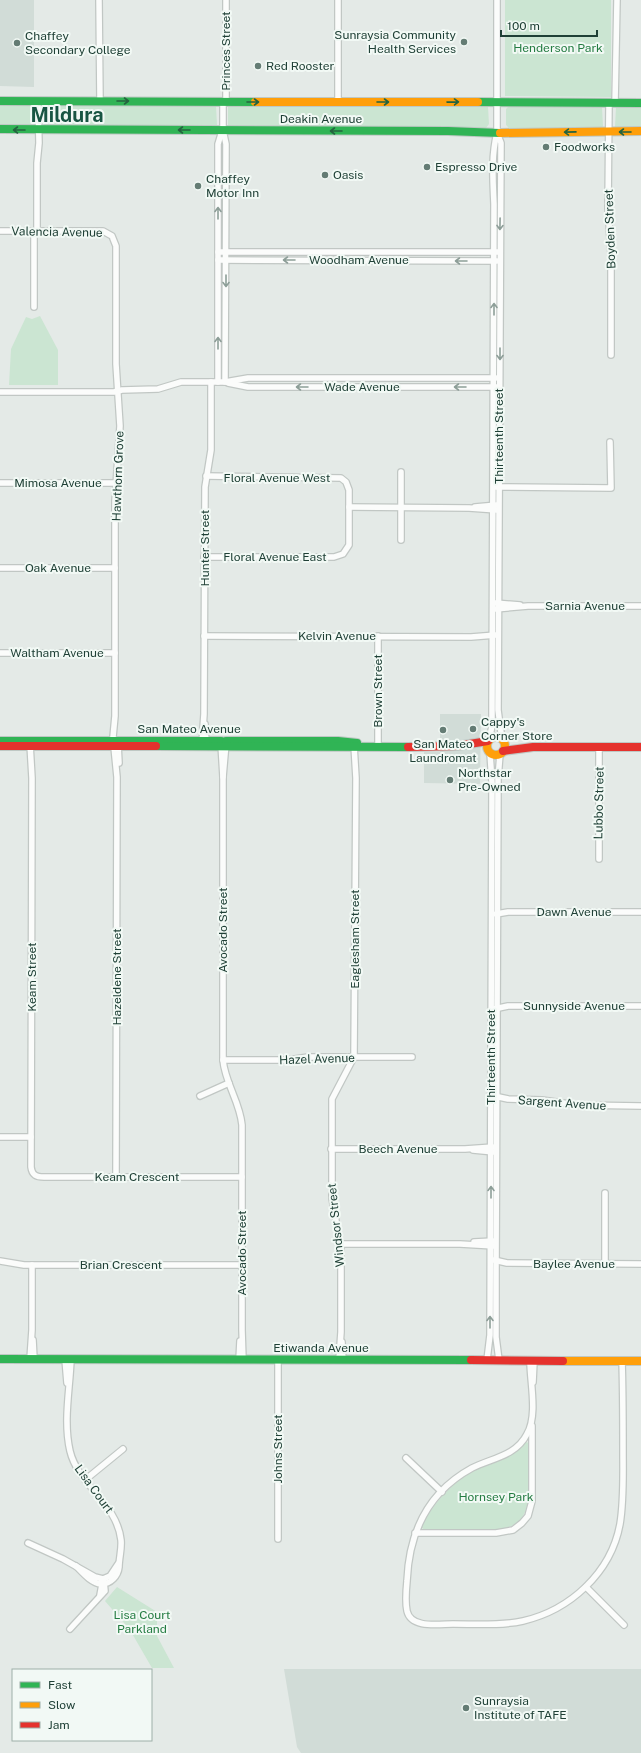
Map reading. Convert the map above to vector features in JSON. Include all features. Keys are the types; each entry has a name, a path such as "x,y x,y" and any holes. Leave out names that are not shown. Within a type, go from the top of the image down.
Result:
{"main road":[{"name":"Deakin Avenue","path":"0,101 641,103"},
{"name":"Deakin Avenue","path":"0,129 443,131 497,133 641,132"},
{"path":"533,746 501,752 495,755 489,752 487,746 489,740 494,738 533,746 641,747"},
{"name":"San Mateo Avenue","path":"0,740 32,743 467,746 489,740"},
{"path":"501,752 504,746 502,740"},
{"name":"San Mateo Avenue","path":"0,746 32,743"},
{"name":"San Mateo Avenue","path":"467,746 489,752"},
{"name":"Etiwanda Avenue","path":"0,1359 641,1361"}],"street":[{"path":"99,0 100,101"},
{"name":"Princes Street","path":"224,102 226,0"},
{"path":"338,0 338,102"},
{"name":"Thirteenth Street","path":"497,0 497,133 494,146 493,174 497,252 496,637 498,710 502,740"},
{"name":"Boyden Street","path":"611,355 611,254 608,208 609,132 612,103 617,0"},
{"path":"34,307 39,151 38,102"},
{"path":"224,102 223,130 226,144 225,382"},
{"path":"218,382 218,144 223,130"},
{"name":"Valencia Avenue","path":"0,231 103,231 112,236"},
{"name":"Hawthorn Grove","path":"112,236 116,246 116,364 120,426 116,483 114,716 116,744"},
{"name":"Woodham Avenue","path":"218,252 497,252"},
{"name":"Woodham Avenue","path":"218,260 497,261"},
{"name":"Wade Avenue","path":"0,392 114,392 158,389 181,382 225,382 248,378 496,378"},
{"name":"Hunter Street","path":"204,744 204,557 206,476 211,450 211,382"},
{"name":"Wade Avenue","path":"225,382 248,387 496,387"},
{"path":"496,487 610,488 610,442"},
{"path":"401,472 401,540"},
{"name":"Floral Avenue West","path":"206,476 341,478 348,486 349,507"},
{"name":"Mimosa Avenue","path":"0,483 116,483"},
{"path":"349,507 496,508"},
{"name":"Floral Avenue East","path":"204,557 339,556 346,551 349,545 349,507"},
{"name":"Oak Avenue","path":"0,568 115,568"},
{"name":"Sarnia Avenue","path":"496,606 641,606"},
{"name":"Kelvin Avenue","path":"204,636 496,637"},
{"name":"Brown Street","path":"378,636 378,746"},
{"name":"Thirteenth Street","path":"489,740 492,726 496,637"},
{"name":"Waltham Avenue","path":"0,653 115,653"},
{"name":"Keam Street","path":"32,743 31,1167 34,1175"},
{"name":"Hazeldene Street","path":"116,744 119,758 117,777 116,1176"},
{"name":"Avocado Street","path":"223,744 223,1060 229,1083 237,1101 241,1117 241,1360"},
{"name":"Eaglesham Street","path":"333,1094 352,1064 354,1057 356,745"},
{"name":"Lubbo Street","path":"599,747 599,859"},
{"name":"Thirteenth Street","path":"489,752 492,768 495,912"},
{"name":"Thirteenth Street","path":"487,1360 490,1335 494,1260 495,912 498,779 501,752"},
{"name":"Dawn Avenue","path":"495,912 641,912"},
{"name":"Sunnyside Avenue","path":"494,1006 641,1006"},
{"name":"Hazel Avenue","path":"223,1060 288,1060 303,1057 412,1057"},
{"path":"200,1096 229,1083"},
{"name":"Windsor Street","path":"333,1094 332,1202 341,1244 341,1360"},
{"name":"Sargent Avenue","path":"494,1096 508,1099 542,1100 577,1106 641,1106"},
{"name":"Sargent Avenue","path":"494,1103 508,1099"},
{"path":"0,1137 31,1137"},
{"name":"Beech Avenue","path":"332,1149 494,1149"},
{"name":"Keam Crescent","path":"34,1175 44,1177 242,1177"},
{"path":"605,1193 605,1264"},
{"path":"341,1244 494,1244"},
{"name":"Baylee Avenue","path":"494,1260 507,1263 641,1264"},
{"name":"Brian Crescent","path":"0,1261 32,1265 242,1265"},
{"name":"Baylee Avenue","path":"493,1267 507,1263"},
{"path":"32,1265 32,1359"},
{"name":"Thirteenth Street","path":"493,1267 496,1337 499,1360"},
{"name":"Lisa Court","path":"68,1359 70,1450 76,1466 85,1480 110,1511 118,1525 121,1548 119,1563 110,1576 103,1582"},
{"name":"Johns Street","path":"278,1360 278,1539"},
{"path":"415,1533 496,1533 512,1530 522,1523 528,1516 532,1501 532,1361"},
{"path":"532,1420 527,1436 512,1451 466,1472 442,1492 426,1512 415,1533 407,1568 407,1606 409,1616 417,1622 496,1624 536,1618 555,1610 573,1598 595,1577 610,1554 619,1526 622,1497 622,1361"},
{"path":"85,1480 124,1449"},
{"path":"406,1458 442,1492"},
{"path":"28,1543 76,1566 103,1582 100,1595 70,1629"},
{"path":"586,1587 624,1625"}],"shaded area":[{"name":"Chaffey Secondary College","path":"0,0 34,0 34,87 0,86"},
{"path":"440,714 481,714 480,784 424,783 424,752 440,752"},
{"name":"Sunraysia Institute of TAFE","path":"284,1669 641,1669 641,1753 301,1753 297,1747"}],"green space":[{"name":"Henderson Park","path":"505,0 611,0 611,97 505,96"},
{"path":"0,105 32,106 32,125 0,126"},
{"path":"44,106 216,106 217,125 44,125"},
{"path":"228,106 488,107 489,124 486,128 228,126"},
{"path":"508,107 602,107 603,126 602,128 509,128 506,125 506,109"},
{"path":"616,107 641,107 641,127 615,127"},
{"path":"40,316 58,350 58,385 9,385 11,349 26,317 32,319"},
{"name":"Hornsey Park","path":"526,1442 529,1443 528,1497 525,1512 517,1523 510,1527 500,1529 425,1530 422,1528 422,1525 433,1507 454,1484 471,1472 505,1458 515,1452"},
{"name":"Lisa Court Parkland","path":"117,1587 157,1612 157,1636 174,1668 152,1668 130,1630 105,1601"}],"traffic: fast":[{"path":"0,101 255,102"},
{"path":"478,102 641,103"},
{"path":"0,129 448,131 500,133"},
{"path":"0,741 221,741"},
{"path":"226,741 338,741 357,743"},
{"path":"156,746 408,747"},
{"path":"0,1359 471,1360"}],"traffic: slow":[{"path":"255,102 478,102"},
{"path":"500,133 641,131"},
{"path":"496,737 502,740 505,746 502,752 496,755 490,752 487,746 490,740 496,737"},
{"path":"563,1361 641,1361"}],"traffic: jam":[{"path":"408,747 457,746 488,741"},
{"path":"0,746 156,746"},
{"path":"503,751 533,747 641,747"},
{"path":"471,1360 563,1361"}],"place":[{"name":"Sunraysia Community Health Services","path":"464,42"},
{"name":"Chaffey Secondary College","path":"17,43"},
{"name":"Red Rooster","path":"258,66"},
{"name":"Foodworks","path":"546,147"},
{"name":"Espresso Drive","path":"427,167"},
{"name":"Oasis","path":"325,175"},
{"name":"Chaffey Motor Inn","path":"198,186"},
{"name":"Cappy's Corner Store","path":"473,729"},
{"name":"San Mateo Laundromat","path":"443,730"},
{"name":"Northstar Pre-Owned","path":"450,780"},
{"name":"Sunraysia Institute of TAFE","path":"466,1708"}],"district":[{"name":"Mildura","path":"67,115"}]}
